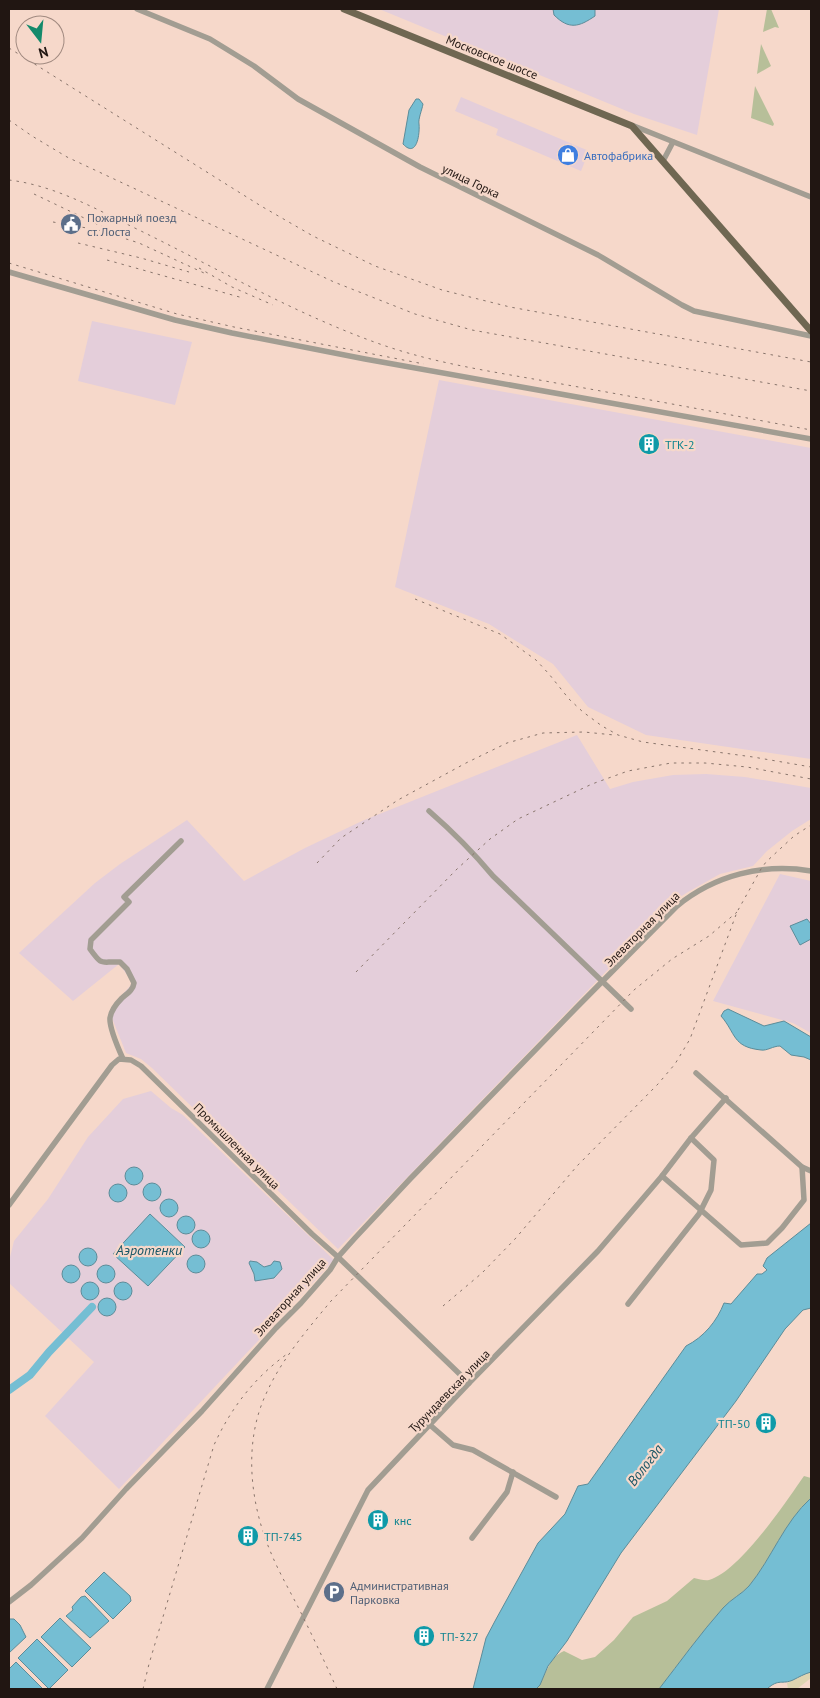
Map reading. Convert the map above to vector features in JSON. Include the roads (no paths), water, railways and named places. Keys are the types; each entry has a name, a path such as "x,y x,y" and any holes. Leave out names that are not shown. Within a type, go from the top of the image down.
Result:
{"main road":[{"name":"Московское шоссе","path":"344,9 632,126 811,331"}],"street":[{"name":"улица Горка","path":"137,9 210,39 254,66 298,99 420,167 598,255 682,305 694,310 811,336"},
{"name":"Московское шоссе","path":"632,126 811,197"},
{"path":"663,162 673,142"},
{"path":"9,272 175,320 242,334 811,439"},
{"name":"Элеваторная улица","path":"429,811 457,836 493,876 631,1009"},
{"path":"9,1205 112,1065 119,1059 123,1059 110,1025 110,1017 113,1009 132,990 134,983 127,969 120,962 106,964 98,960 90,949 91,940 129,902 124,897 181,841"},
{"name":"Элеваторная улица","path":"9,1602 82,1538 301,1303 330,1270 338,1257 410,1178 677,906 704,888 738,873 758,869 811,871"},
{"name":"Промышленная улица","path":"123,1059 131,1060 140,1066 312,1234 469,1383"},
{"path":"696,1073 802,1167 811,1172"},
{"name":"Турундаевская улица","path":"267,1689 368,1490 598,1251 726,1098"},
{"path":"628,1304 701,1210 711,1190 714,1160 691,1138"},
{"path":"662,1176 741,1245 767,1243 782,1228 804,1200 802,1167"},
{"path":"430,1425 453,1445 472,1450 556,1497"},
{"path":"472,1538 507,1492 512,1472"}],"water":[{"path":"553,9 595,9 595,16 584,23 569,25 554,15"},
{"path":"416,99 419,99 423,104 419,120 418,138 414,147 408,148 403,144 409,110"},
{"path":"807,919 811,924 811,939 800,945 790,926"},
{"path":"728,1009 764,1026 784,1021 811,1037 811,1060 791,1055 780,1046 763,1050 745,1046 736,1038 721,1016"},
{"path":"134,1167 142,1172 143,1176 138,1184 134,1185 126,1180 125,1176 130,1168"},
{"path":"152,1183 160,1188 161,1192 156,1200 152,1201 144,1196 143,1192 148,1184"},
{"path":"118,1184 126,1189 127,1193 122,1201 118,1202 110,1197 109,1193 114,1185"},
{"path":"169,1199 177,1204 178,1208 173,1216 169,1217 161,1212 160,1208 165,1200"},
{"name":"Аэротенки","path":"150,1214 185,1247 148,1286 113,1254"},
{"path":"186,1216 194,1221 195,1225 190,1233 186,1234 178,1229 177,1225 182,1217"},
{"name":"Вологда","path":"811,1223 811,1308 803,1310 785,1329 736,1401 621,1553 567,1641 548,1666 540,1685 536,1689 473,1689 486,1638 538,1543 565,1514 578,1486 588,1484 686,1346 699,1338 709,1328 718,1316 724,1303 731,1304 757,1274 762,1274 767,1270 763,1266 767,1258"},
{"path":"201,1230 209,1235 210,1239 205,1247 201,1248 193,1243 192,1239 197,1231"},
{"path":"88,1248 96,1253 97,1257 92,1265 88,1266 80,1261 79,1257 84,1249"},
{"path":"196,1255 204,1260 205,1264 200,1272 196,1273 188,1268 187,1264 192,1256"},
{"path":"250,1261 257,1262 264,1267 271,1265 274,1261 280,1262 282,1269 274,1278 255,1281"},
{"path":"71,1265 79,1270 80,1274 75,1282 71,1283 63,1278 62,1274 67,1266"},
{"path":"106,1265 114,1270 115,1274 110,1282 106,1283 98,1278 97,1274 102,1266"},
{"path":"90,1282 98,1287 99,1291 94,1299 90,1300 82,1295 81,1291 86,1283"},
{"path":"123,1282 131,1287 132,1291 127,1299 123,1300 115,1295 114,1291 119,1283"},
{"path":"107,1298 115,1303 116,1307 111,1315 107,1316 99,1311 98,1307 103,1299"},
{"path":"811,1498 811,1672 789,1681 775,1684 767,1689 659,1689 723,1608 749,1586 793,1518"},
{"path":"104,1572 130,1596 131,1601 113,1619 85,1591"},
{"path":"85,1596 109,1621 90,1638 66,1616 73,1610 72,1607 81,1597"},
{"path":"60,1618 91,1648 72,1667 41,1637"},
{"path":"9,1619 14,1619 20,1625 26,1637 9,1653"},
{"path":"37,1639 68,1670 49,1689 18,1658"},
{"path":"16,1662 43,1689 9,1689 9,1669"}],"waterway":[{"path":"9,1390 30,1375 92,1307"}],"railway":[{"path":"9,48 261,206 313,236 375,266 442,290 510,307 811,362"},
{"path":"9,120 67,157 334,282 415,314 472,330 811,391"},
{"path":"9,180 27,183 78,200 317,319 377,343 421,357 466,367 811,430"},
{"path":"34,194 105,228"},
{"path":"53,222 98,230 139,243 204,273"},
{"path":"78,243 189,272"},
{"path":"107,260 243,298"},
{"path":"9,263 177,314 424,364"},
{"path":"199,268 232,287 273,305"},
{"path":"415,599 500,634 536,660 569,699 583,712 618,735 643,742 811,767"},
{"path":"317,863 341,838 398,800 507,743 543,733 584,732 614,735"},
{"path":"356,972 457,869 490,839 518,819 592,784 628,771 671,763 705,763 747,767 811,779"},
{"path":"443,1306 482,1273 515,1239 577,1166 658,1084 675,1064 690,1039 737,912 761,869 794,836 811,825"},
{"path":"337,1689 275,1561 258,1514 252,1474 254,1433 259,1413 272,1381 295,1346 331,1301 634,990 672,959 709,936 737,912"},
{"path":"143,1689 214,1445 244,1395 264,1373 287,1354"}],"place":[{"name":"Автофабрика","path":"568,155"},
{"name":"Пожарный поезд ст. Лоста","path":"71,224"},
{"name":"ТГК-2","path":"649,444"},
{"name":"ТП-50","path":"766,1423"},
{"name":"кнс","path":"378,1520"},
{"name":"ТП-745","path":"248,1536"},
{"name":"Административная Парковка","path":"334,1592"},
{"name":"ТП-327","path":"424,1636"}]}
